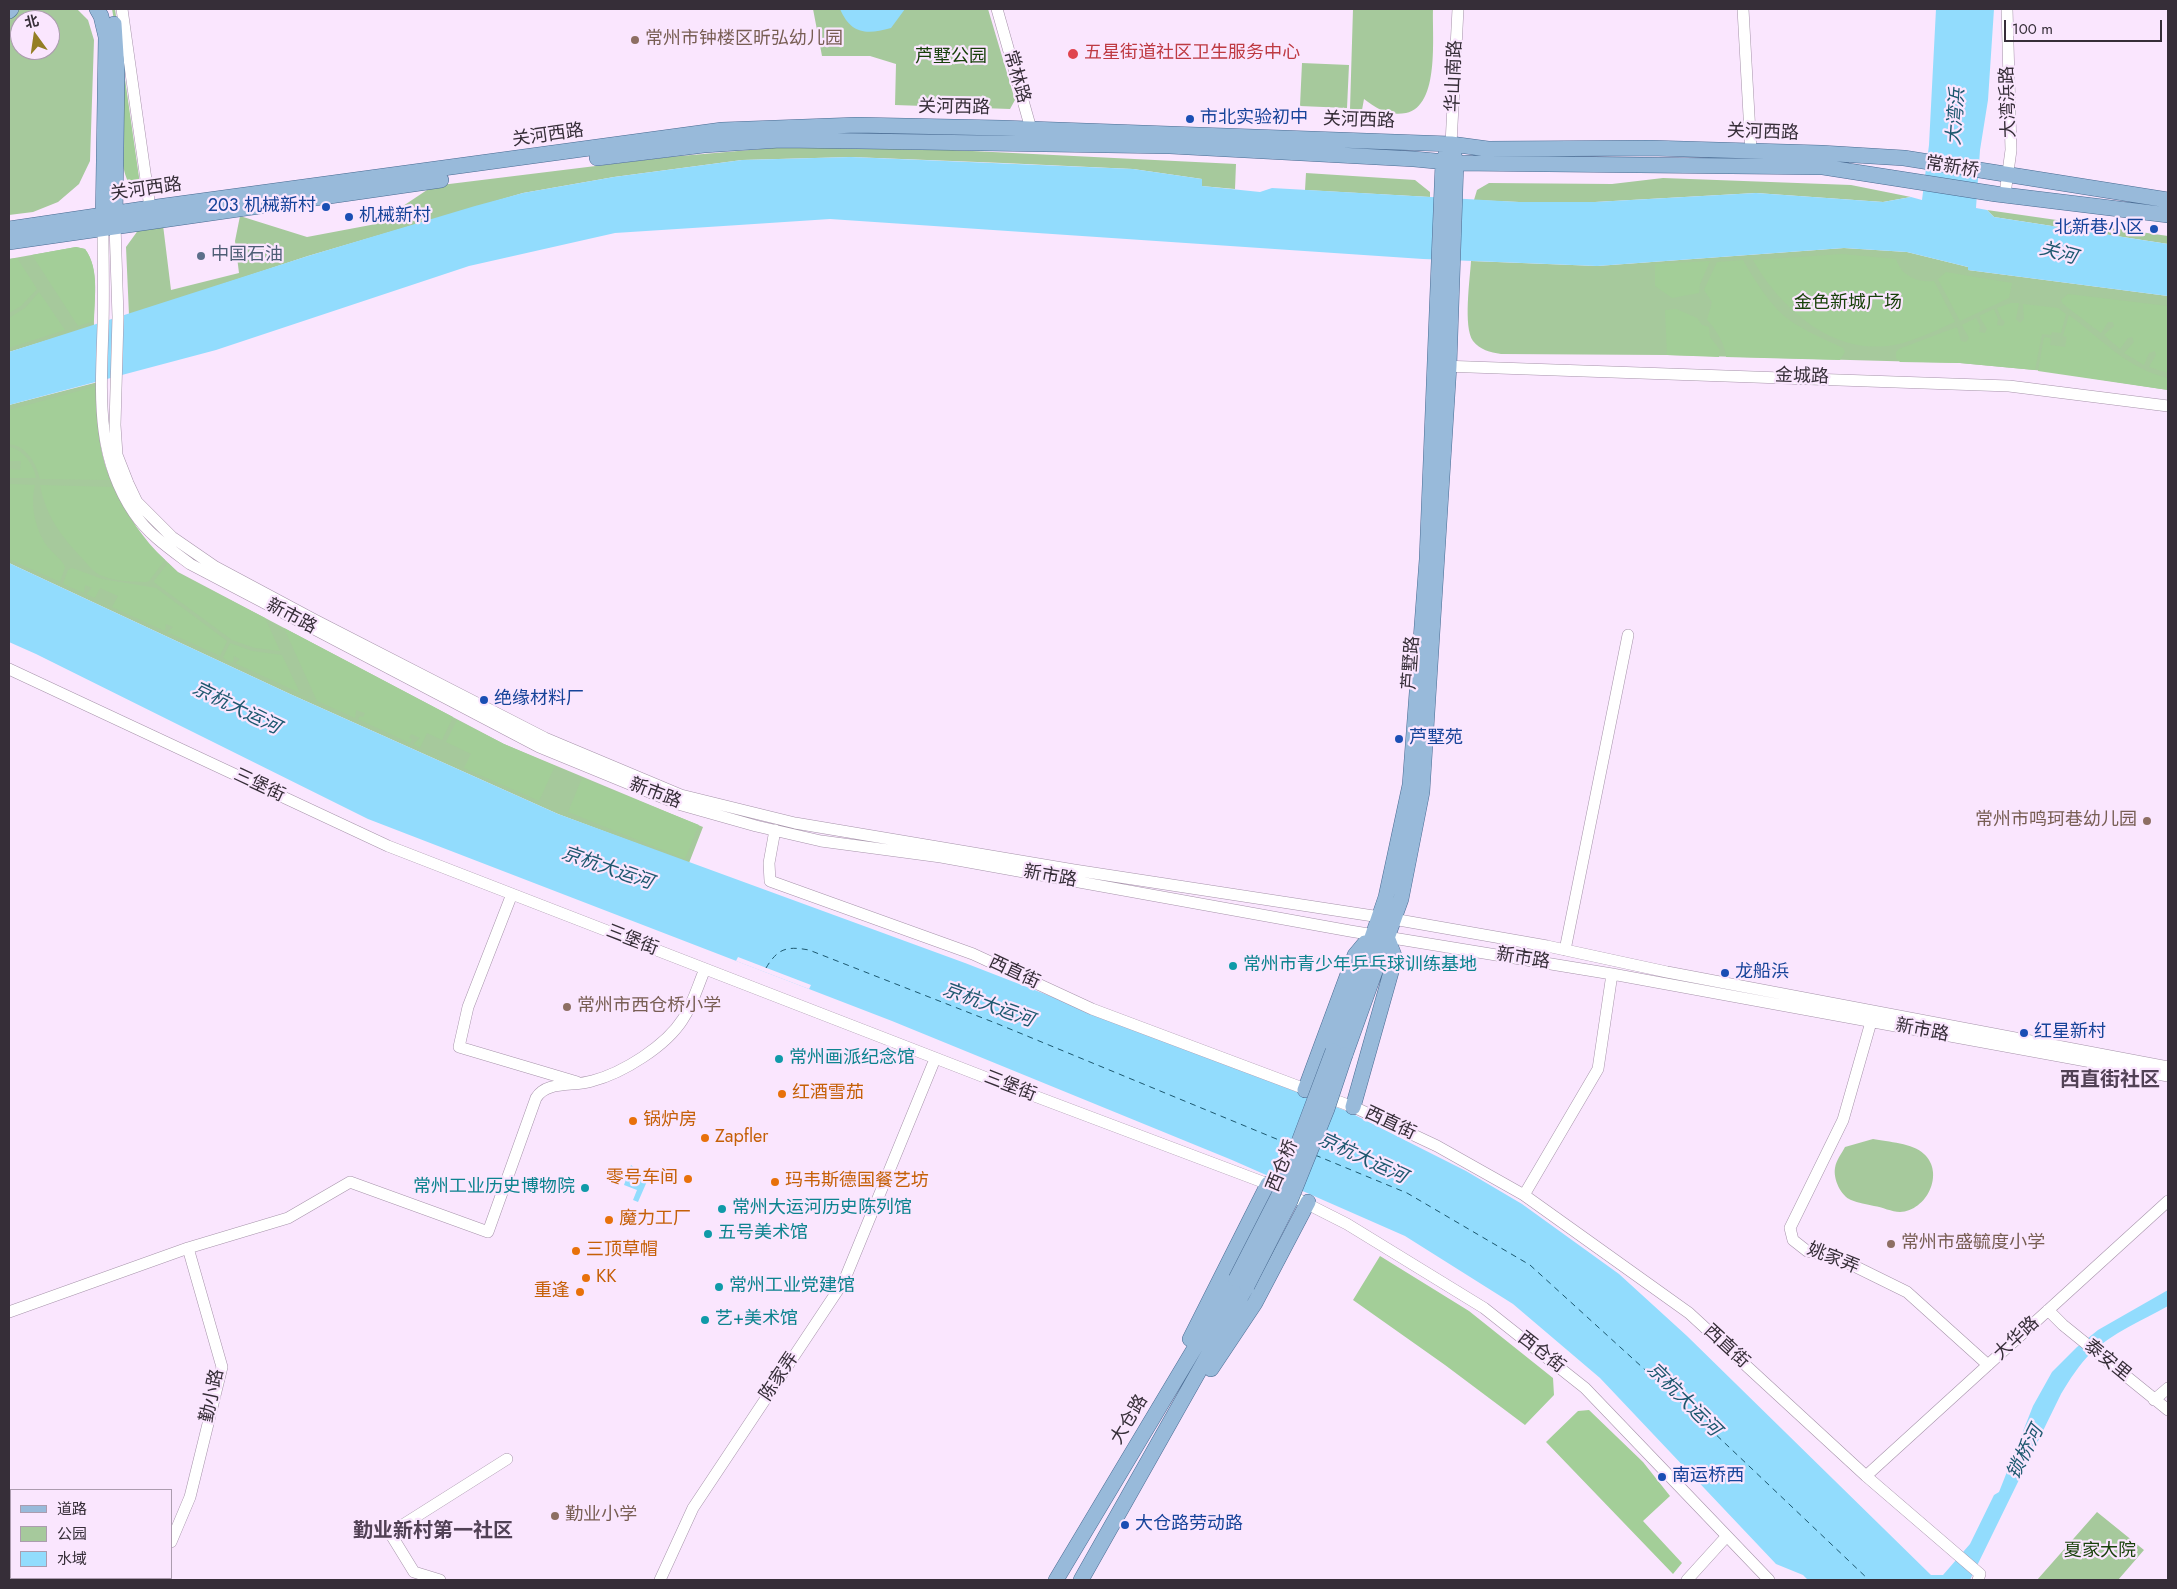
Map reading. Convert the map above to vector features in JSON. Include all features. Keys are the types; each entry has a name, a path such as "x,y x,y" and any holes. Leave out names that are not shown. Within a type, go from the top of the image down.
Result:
{"main road":[{"path":"9,12 12,9"},
{"path":"97,9 101,16 106,37 109,220"},
{"path":"109,9 116,37 109,220"},
{"name":"关河西路","path":"9,242 109,220 150,208 722,130 857,126 1166,132 1451,144 1488,149 1751,151 1904,158"},
{"name":"关河西路","path":"9,229 109,220 704,145 780,140 1170,146 1449,163 1823,167 1902,179"},
{"path":"1449,163 1451,144"},
{"name":"常新桥","path":"1904,158 2002,174"},
{"name":"芦墅路","path":"1339,1053 1386,918 1386,897 1410,784 1442,366 1449,163"},
{"path":"2002,174 2168,200"},
{"name":"常新桥","path":"1902,179 2000,194"},
{"path":"2000,194 2168,215"},
{"path":"1305,1090 1355,954 1380,935 1395,958 1353,1107"},
{"name":"西仓桥","path":"1242,1283 1290,1201 1327,1109 1339,1053"},
{"path":"1122,1469 1268,1184"},
{"path":"1141,1475 1255,1303 1308,1202"},
{"name":"大仓路","path":"1056,1580 1122,1469 1242,1283"},
{"name":"大仓路","path":"1081,1580 1141,1475 1242,1283"}],"street":[{"path":"122,9 150,208"},
{"name":"常林路","path":"997,9 1036,144"},
{"name":"华山南路","path":"1451,144 1458,9"},
{"path":"1743,9 1751,151"},
{"name":"大湾浜路","path":"2000,194 2002,174 2011,150 2007,9"},
{"name":"新市路","path":"109,220 118,317 115,382 118,455 128,483 138,502 172,537 214,566 306,616 554,742 681,795 795,823 1074,870 1386,918 1565,950 1667,972 2168,1067"},
{"name":"新市路","path":"109,220 103,319 102,426 109,462 120,490 135,515 158,539 190,564 539,747 678,804 821,841 941,858 1612,974 2168,1076"},
{"name":"金城路","path":"1442,366 2009,386 2168,406"},
{"path":"1565,950 1628,635"},
{"name":"三堡街","path":"9,669 388,846 935,1059 1268,1184"},
{"name":"西直街","path":"775,830 769,863 770,881 973,954 1092,1009 1353,1107 1437,1146 1524,1195 1689,1313 1979,1577"},
{"path":"512,894 468,1007 458,1046 580,1083"},
{"path":"9,1312 188,1248 288,1218 350,1182 488,1232 540,1091 551,1087 593,1081 629,1065 665,1040 684,1019 705,969"},
{"path":"1524,1195 1598,1069 1612,974"},
{"name":"姚家弄","path":"1871,1022 1842,1120 1790,1228 1790,1234 1793,1240 1808,1251 1840,1259 1907,1292 1988,1366"},
{"name":"陈家弄","path":"660,1580 693,1508 844,1281 935,1059"},
{"name":"西仓街","path":"1268,1184 1308,1202 1347,1224 1484,1308 1580,1384 1769,1580"},
{"name":"大华路","path":"1866,1476 2168,1201"},
{"name":"勤小路","path":"172,1540 190,1496 222,1367 188,1248"},
{"name":"泰安里","path":"2048,1310 2063,1325 2168,1410"},
{"path":"2154,1400 2168,1388"},
{"path":"440,1580 414,1572 390,1533 507,1459"},
{"path":"1687,1580 1726,1537"}],"green space":[{"path":"9,9 77,9 88,20 94,40 90,161 79,184 58,202 33,212 9,215"},
{"path":"112,9 115,9 141,191 130,184 123,166 121,80 118,43"},
{"name":"芦墅公园","path":"813,9 988,9 1015,100 1010,109 895,105 896,64 870,56 822,56"},
{"path":"1353,9 1433,9 1432,68 1424,98 1417,108 1406,113 1388,113 1378,109 1364,99 1362,110 1350,109"},
{"path":"1302,63 1349,65 1347,108 1300,106"},
{"path":"784,147 952,150 1236,164 1235,189 1201,186 1202,179 1133,169 851,157 742,160 614,177 523,193 308,256 129,315 126,247 139,229 163,225 171,290 239,273 235,241 240,216 307,237 376,224 433,186 669,157"},
{"path":"1306,173 1415,180 1430,192 1430,197 1305,190"},
{"path":"1663,178 1851,185 1911,197 1883,202 1756,193 1595,202 1474,200 1477,190 1489,183 1612,184"},
{"path":"1987,210 2168,236 2168,244 1994,217"},
{"path":"76,247 85,249 93,266 95,286 94,326 9,352 9,259"},
{"path":"76,247 85,249 90,257 95,284 94,321 78,326 32,255"},
{"name":"金色新城广场","path":"1844,248 1907,252 1968,267 1968,270 2168,296 2168,390 2045,371 1960,363 1667,355 1501,354 1479,347 1473,341 1468,325 1471,261 1597,266"},
{"path":"1842,254 1896,259 1902,270 1911,277 1922,281 1934,281 1955,322 1918,338 1894,345 1872,347 1850,343 1830,336 1811,325 1794,311 1778,296 1753,260"},
{"path":"17,258 37,289 21,306 9,313 9,259"},
{"path":"1743,260 1766,295 1782,314 1803,328 1843,348 1845,352 1840,360 1726,357 1720,337 1707,320 1712,302 1704,290 1717,262"},
{"path":"1710,261 1700,284 1699,293 1672,298 1655,286 1655,264"},
{"path":"1946,272 2012,283 2009,298 1960,321 1938,279"},
{"path":"39,292 65,330 9,348 9,318 25,308"},
{"path":"2068,294 2168,306 2168,373 2149,367 2156,355 2155,351 2149,353 2144,365 2124,353 2134,342 2132,337 2128,338 2120,349 2104,335 2114,326 2113,322 2108,322 2101,333 2063,304 2061,300"},
{"path":"2011,303 2019,303 2016,319 2020,323 2024,319 2023,304 2058,308 2066,314 2061,333 2042,334 2035,370 1960,363 1900,362 1896,358 1896,352 1899,349 1957,327 1961,341 1966,342 1969,338 1962,325 1976,318 1980,326 1979,332 1985,333 1987,329 1979,316 1994,309 1998,319 1997,325 2003,326 2005,322 1997,308"},
{"path":"1676,309 1697,318 1702,325 1709,327 1710,337 1720,350 1719,357 1667,355 1665,310"},
{"path":"2069,315 2116,352 2140,368 2168,378 2168,390 2038,371 2044,337 2051,338 2050,345 2065,347 2067,337 2063,336"},
{"path":"98,382 98,438 105,467 122,505 145,541 178,572 504,744 703,827 689,863 558,814 290,694 9,563 9,405"},
{"path":"97,386 101,446 111,480 40,479 30,456 21,448 9,444 9,410"},
{"path":"9,447 19,451 27,458 36,478 9,478 9,469 20,470 21,461 9,461"},
{"path":"9,484 35,485 33,509 39,532 47,546 62,561 65,567 60,582 9,559"},
{"path":"40,485 114,487 136,526 165,560 149,581 146,582 113,579 97,573 74,550 55,525 46,506"},
{"path":"168,563 178,573 265,618 280,651 255,648 232,640 155,583 154,581"},
{"path":"72,568 102,579 156,588 227,641 220,656 167,632 173,627 166,624 165,631 112,607 118,596 100,588 95,598 86,594 92,588 85,585 84,593 63,584 68,570"},
{"path":"284,628 453,717 442,740 427,733 420,748 413,744 420,738 411,734 409,738 412,739 410,743 358,719 360,716 363,717 365,713 356,710 355,718 317,701"},
{"path":"230,643 252,651 282,655 300,693 235,663 240,659 234,656 233,663 223,658"},
{"path":"457,720 504,744 555,766 539,801 464,768 471,754 446,742"},
{"path":"582,778 699,825 685,859 568,812"},
{"path":"1873,1139 1914,1147 1924,1154 1930,1162 1933,1180 1930,1190 1918,1205 1910,1210 1900,1212 1857,1202 1847,1198 1841,1191 1835,1177 1835,1168 1845,1147"},
{"path":"1380,1256 1469,1311 1553,1378 1554,1395 1525,1425 1445,1365 1353,1300"},
{"path":"1589,1410 1643,1462 1670,1496 1643,1521 1682,1563 1673,1574 1546,1442 1578,1411"},
{"name":"夏家大院","path":"2097,1512 2144,1550 2118,1580 2037,1580"}],"water":[{"path":"840,9 905,9 891,28 867,32 854,28 849,24"},
{"path":"1936,9 1994,9 1988,100 1980,150 1976,208 1987,210 1994,217 2168,244 2168,296 1968,270 1968,267 1907,252 1844,248 1597,266 1423,259 830,219 615,233 469,266 216,350 9,405 9,352 308,256 523,193 614,177 742,160 851,157 1133,169 1202,179 1202,186 1260,192 1272,188 1519,202 1595,202 1756,193 1883,202 1911,197 1922,200 1929,145"},
{"path":"9,563 290,694 558,814 965,963 1349,1112 1466,1171 1522,1204 1619,1274 1687,1336 1931,1575 1943,1575 1970,1544 1994,1495 1999,1492 2033,1406 2052,1372 2077,1347 2098,1330 2168,1290 2168,1306 2108,1339 2091,1353 2075,1372 2061,1394 1970,1580 1808,1580 1803,1575 1776,1564 1600,1378 1513,1304 1405,1236 1232,1160 892,1021 368,819 9,642"},
{"path":"631,1165 648,1179 638,1202 633,1200 637,1190 624,1185"}],"pier":[{"path":"738,957 811,985 809,989 736,961"}],"ferry route":[{"path":"766,968 779,952 795,948 809,950 998,1024 1291,1145"},
{"path":"1315,1155 1407,1193 1530,1265 1710,1429 1869,1580"}],"place":[{"name":"常州市钟楼区昕弘幼儿园","path":"635,40"},
{"name":"五星街道社区卫生服务中心","path":"1073,54"},
{"name":"市北实验初中","path":"1190,119"},
{"name":"203 机械新村","path":"326,207"},
{"name":"机械新村","path":"349,217"},
{"name":"北新巷小区","path":"2154,229"},
{"name":"中国石油","path":"201,256"},
{"name":"绝缘材料厂","path":"484,700"},
{"name":"芦墅苑","path":"1399,739"},
{"name":"常州市鸣珂巷幼儿园","path":"2147,821"},
{"name":"常州市青少年乒乓球训练基地","path":"1233,966"},
{"name":"龙船浜","path":"1725,973"},
{"name":"常州市西仓桥小学","path":"567,1007"},
{"name":"红星新村","path":"2024,1033"},
{"name":"常州画派纪念馆","path":"779,1059"},
{"name":"红酒雪茄","path":"782,1094"},
{"name":"锅炉房","path":"633,1121"},
{"name":"Zapfler","path":"705,1138"},
{"name":"零号车间","path":"688,1179"},
{"name":"玛韦斯德国餐艺坊","path":"775,1182"},
{"name":"常州工业历史博物院","path":"585,1188"},
{"name":"常州大运河历史陈列馆","path":"722,1209"},
{"name":"魔力工厂","path":"609,1220"},
{"name":"五号美术馆","path":"708,1234"},
{"name":"常州市盛毓度小学","path":"1891,1244"},
{"name":"三顶草帽","path":"576,1251"},
{"name":"KK","path":"586,1278"},
{"name":"常州工业党建馆","path":"719,1287"},
{"name":"重逢","path":"580,1292"},
{"name":"艺+美术馆","path":"705,1320"},
{"name":"南运桥西","path":"1662,1477"},
{"name":"勤业小学","path":"555,1516"},
{"name":"大仓路劳动路","path":"1125,1525"}],"district":[{"name":"西直街社区","path":"2110,1081"},
{"name":"勤业新村第一社区","path":"433,1532"}],"water label":[{"name":"大湾浜","path":"1957,117"},
{"name":"关河","path":"2058,254"},
{"name":"京杭大运河","path":"236,709"},
{"name":"京杭大运河","path":"607,869"},
{"name":"京杭大运河","path":"988,1006"},
{"name":"京杭大运河","path":"1362,1159"},
{"name":"京杭大运河","path":"1683,1400"},
{"name":"锁桥河","path":"2026,1453"}]}
